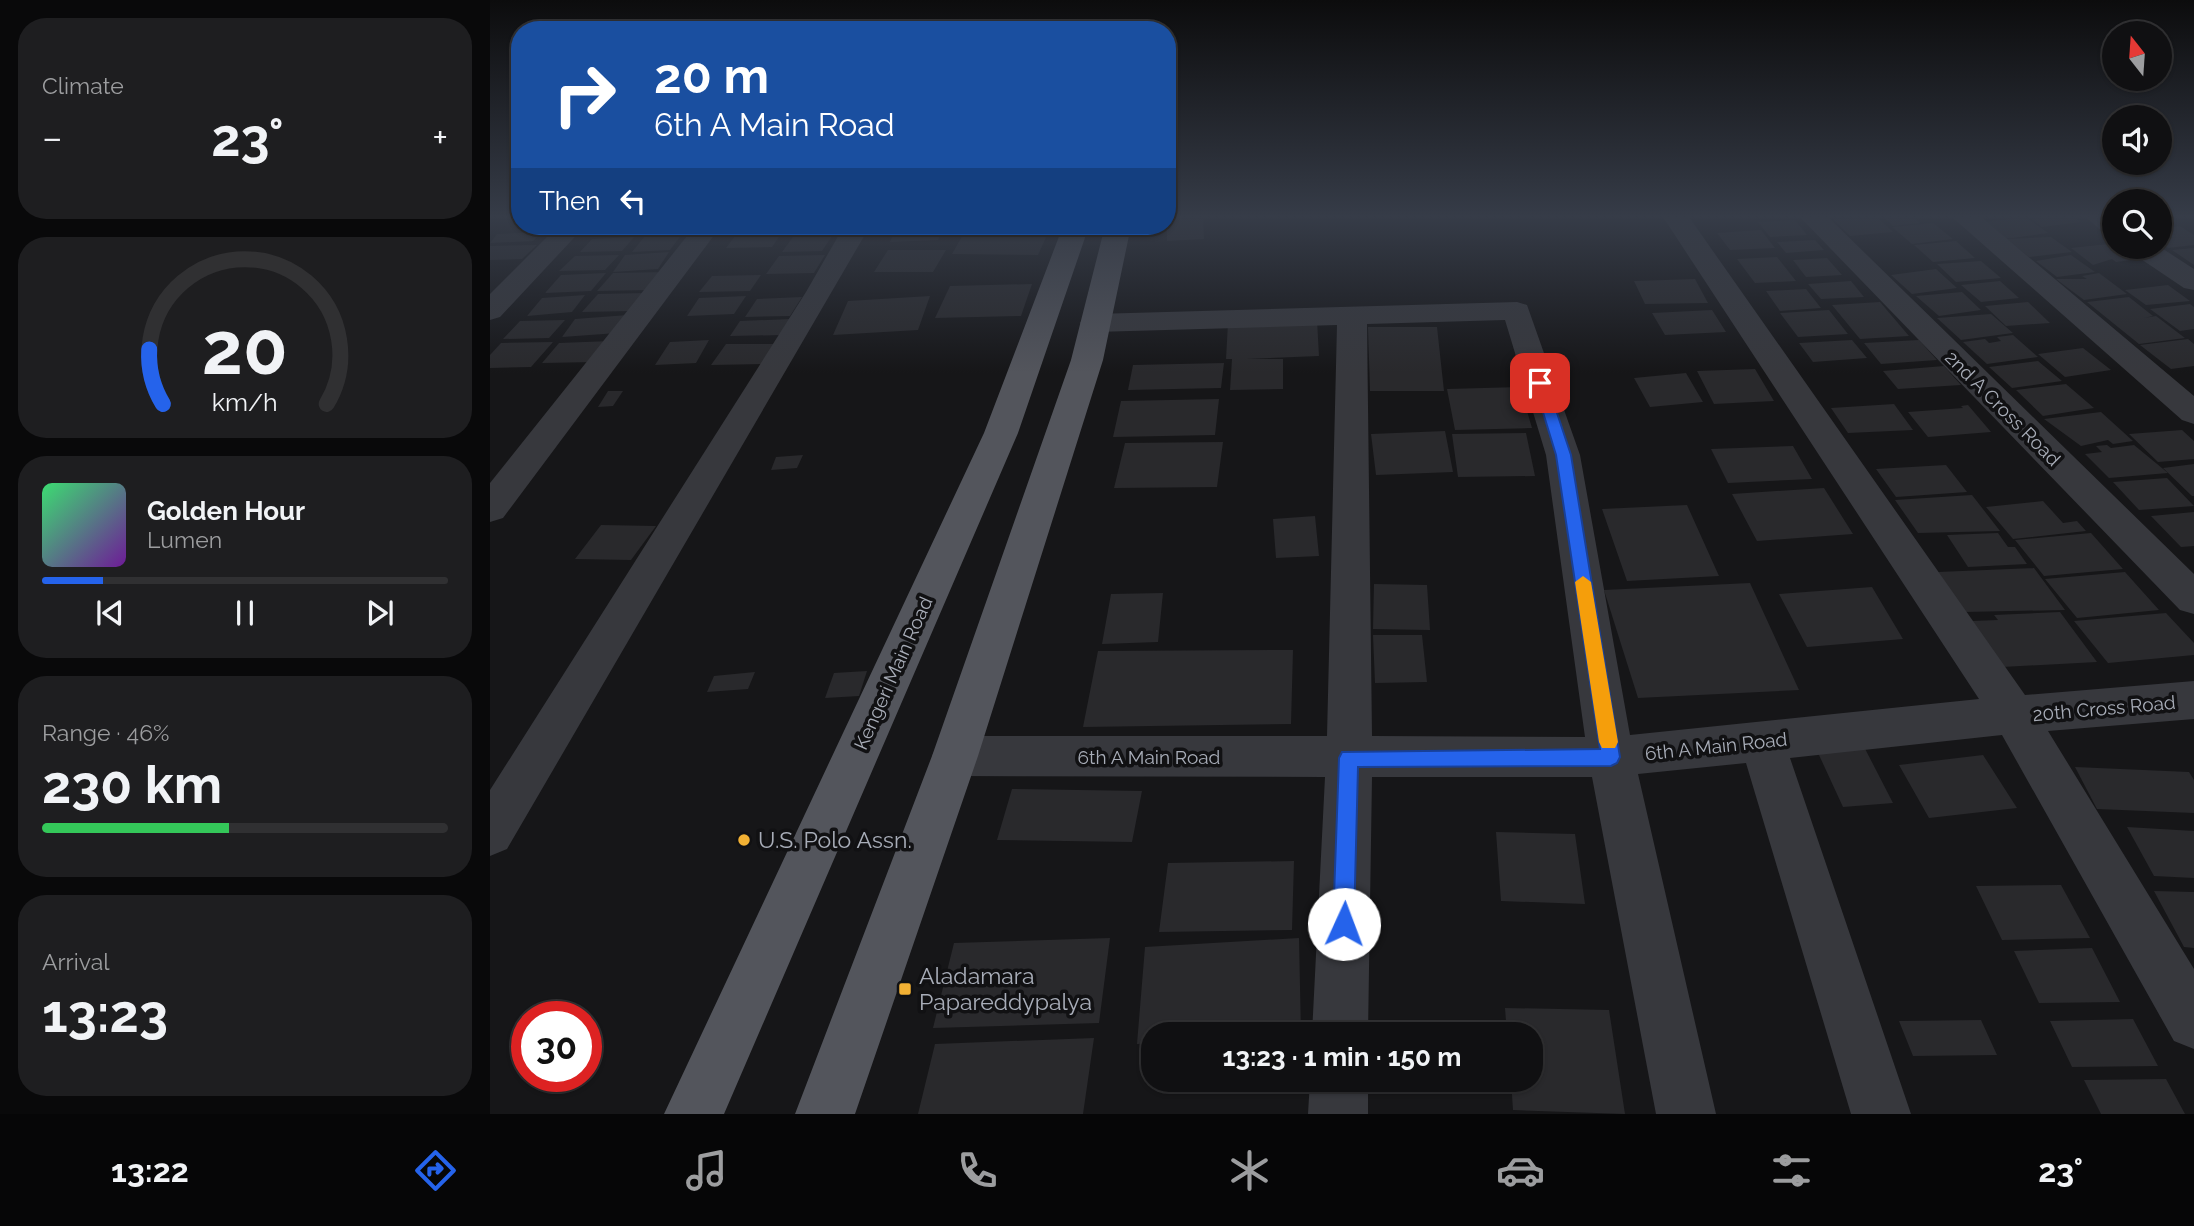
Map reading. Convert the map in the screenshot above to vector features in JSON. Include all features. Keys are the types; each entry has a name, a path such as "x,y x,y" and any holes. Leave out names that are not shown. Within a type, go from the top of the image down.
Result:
{"main road":[{"name":"Kengeri Main Road","path":"694,1114 1001,433 1060,269"},
{"path":"825,1114 955,756 1087,360 1108,269"}],"street":[{"path":"490,312 531,269"},
{"path":"490,509 675,269"},
{"path":"490,833 833,269"},
{"path":"1711,269 2014,715 2194,1021"},
{"name":"2nd A Cross Road","path":"1865,269 2194,599"},
{"path":"2026,269 2194,413"},
{"path":"2175,269 2194,282"},
{"path":"1095,323 1517,312 1563,455 1611,757 1686,1114"},
{"path":"1340,1022 1349,758 1352,316"},
{"name":"20th Cross Road","path":"2014,715 2194,700"},
{"name":"6th A Main Road","path":"955,756 1611,757 2014,715"},
{"path":"1762,741 1881,1114"},
{"path":"1338,1114 1339,1092"}],"building":[{"path":"561,269 606,269 605,270 559,271"},
{"path":"615,269 658,269 658,269 613,272"},
{"path":"770,269 816,269 814,273 766,274"},
{"path":"876,269 935,269 933,272 874,272"},
{"path":"1744,269 1786,269 1796,281 1755,283"},
{"path":"1800,269 1837,269 1842,275 1806,277"},
{"path":"1936,269 1957,288 1912,294 1891,275"},
{"path":"1942,269 1990,269 2001,278 1956,282"},
{"path":"2046,269 2091,269 2095,272 2057,277"},
{"path":"666,272 651,290 597,291 613,273"},
{"path":"606,273 591,291 545,293 561,275"},
{"path":"2099,273 2127,294 2084,300 2056,279 2087,279 2082,276"},
{"path":"761,275 750,291 699,292 712,276"},
{"path":"1695,279 1708,303 1645,304 1634,281"},
{"path":"1851,281 1864,297 1821,299 1808,284"},
{"path":"2000,281 2019,298 1981,302 1961,285"},
{"path":"1032,284 1021,316 935,318 950,286"},
{"path":"2168,285 2190,301 2146,305 2125,290"},
{"path":"1806,289 1821,308 1780,311 1766,291"},
{"path":"1962,292 1981,310 1939,316 1916,296"},
{"path":"646,293 631,311 582,312 598,294"},
{"path":"585,295 572,312 527,316 542,298"},
{"path":"746,296 734,314 687,316 699,298"},
{"path":"930,296 918,330 833,335 848,301"},
{"path":"802,297 790,316 745,317 757,299"},
{"path":"2129,297 2153,316 2144,318 2156,316 2185,338 2139,344 2087,302"},
{"path":"1880,302 1909,336 1860,339 1832,305"},
{"path":"2028,302 2050,323 2006,326 1985,306"},
{"path":"2190,304 2194,307 2194,329 2180,331 2150,309"},
{"path":"1712,310 1726,332 1665,335 1652,313"},
{"path":"1829,310 1848,334 1798,337 1780,313"},
{"path":"1991,314 2013,333 1961,340 1937,318"},
{"path":"628,315 617,333 562,337 575,319"},
{"path":"791,319 782,335 730,336 740,321"},
{"path":"565,320 549,338 503,339 520,321"},
{"path":"1317,320 1319,356 1247,359 1283,359 1283,389 1230,390 1232,359 1226,359 1228,323"},
{"path":"1368,327 1437,327 1444,391 1370,391"},
{"path":"2013,335 2038,357 1987,364 1963,342 1985,339 1989,343 2001,341 1997,337"},
{"path":"2188,339 2194,344 2194,366 2171,369 2140,345"},
{"path":"709,340 696,363 655,365 670,342"},
{"path":"1852,340 1867,358 1813,362 1799,343"},
{"path":"1919,340 1937,360 1881,364 1864,343"},
{"path":"611,341 595,362 542,363 559,343"},
{"path":"553,342 531,367 490,368 490,355 501,343"},
{"path":"726,344 780,344 766,364 711,365"},
{"path":"2083,348 2111,370 2065,377 2038,354"},
{"path":"2038,361 2062,381 2012,388 1989,367"},
{"path":"1224,363 1221,388 1128,390 1133,365"},
{"path":"1944,366 1961,385 1898,389 1883,371"},
{"path":"1755,369 1774,401 1714,404 1697,371"},
{"path":"1686,373 1703,402 1650,407 1634,378"},
{"path":"2066,384 2094,408 2043,416 2016,390"},
{"path":"1520,387 1532,428 1455,430 1447,389"},
{"path":"608,391 623,391 613,406 598,407"},
{"path":"1219,399 1215,435 1113,437 1121,401"},
{"path":"1894,404 1913,430 1848,433 1831,408"},
{"path":"1968,405 1991,432 1928,437 1908,412 1963,408 1961,406"},
{"path":"2101,412 2133,441 2113,444 2108,440 2081,446 2044,419"},
{"path":"2182,430 2194,441 2194,459 2158,462 2129,434"},
{"path":"1445,431 1453,472 1376,475 1371,434"},
{"path":"1526,433 1535,476 1458,477 1452,434"},
{"path":"1223,442 1217,487 1114,488 1125,443"},
{"path":"2107,445 2111,448 2134,445 2168,473 2109,478 2085,454 2102,452 2096,446"},
{"path":"1793,446 1812,479 1728,483 1711,449"},
{"path":"803,455 797,468 771,470 776,457"},
{"path":"2194,464 2194,496 2192,496 2163,468"},
{"path":"1946,465 1967,492 1896,497 1876,469"},
{"path":"2167,478 2194,506 2139,510 2113,482"},
{"path":"1824,488 1853,534 1757,541 1732,494"},
{"path":"1972,495 2000,531 1918,533 1895,500"},
{"path":"2043,501 2063,523 2077,521 2086,531 2013,539 1986,507"},
{"path":"1687,505 1719,576 1627,581 1602,509"},
{"path":"2194,512 2194,546 2181,547 2151,516"},
{"path":"1315,516 1319,556 1276,558 1273,519"},
{"path":"601,525 656,526 631,560 575,559"},
{"path":"1998,533 2008,547 2015,547 2027,564 1968,567 1947,535"},
{"path":"2091,533 2123,569 2044,576 2015,540"},
{"path":"2034,568 2065,610 1964,612 1938,572"},
{"path":"2125,572 2159,610 2077,618 2045,579"},
{"path":"1750,583 1799,690 1638,698 1604,590"},
{"path":"1374,584 1427,585 1430,630 1373,629"},
{"path":"1872,587 1903,639 1807,647 1779,594"},
{"path":"1163,593 1158,642 1102,644 1111,594"},
{"path":"2060,612 2097,662 2002,667 1972,621 1998,620 1994,615"},
{"path":"2166,613 2194,643 2194,655 2108,663 2074,621"},
{"path":"1373,635 1422,635 1427,682 1375,683"},
{"path":"1293,650 1291,724 1083,727 1098,651"},
{"path":"867,671 859,696 825,698 834,673"},
{"path":"755,672 748,689 707,692 714,676"},
{"path":"1860,739 1893,803 1843,807 1813,742"},
{"path":"1983,755 2017,808 1929,818 1899,765"},
{"path":"2075,767 2189,772 2194,780 2194,813 2097,809"},
{"path":"1012,789 1142,791 1132,842 997,840"},
{"path":"2127,827 2194,831 2194,878 2154,876"},
{"path":"1496,832 1575,834 1585,904 1501,901"},
{"path":"1294,861 1292,930 1159,932 1168,863"},
{"path":"2061,885 2090,938 2002,940 1976,886"},
{"path":"2154,891 2194,892 2194,948 2184,947"},
{"path":"1110,938 1099,1023 933,1028 954,943"},
{"path":"1299,938 1301,1022 1141,1022 1141,1044 1137,1044 1145,947"},
{"path":"2092,948 2120,1002 2039,1003 2014,951"},
{"path":"1505,1008 1609,1010 1625,1114 1513,1110 1512,1092 1543,1092 1543,1022 1506,1022"},
{"path":"2133,1019 2158,1066 2072,1067 2050,1021"},
{"path":"1981,1020 1997,1055 1913,1056 1899,1021"},
{"path":"1094,1038 1083,1114 918,1114 935,1044"},
{"path":"2166,1079 2185,1114 2101,1114 2084,1080"}],"slow traffic":[{"path":"1583,582 1608,742"}],"place":[{"name":"U.S. Polo Assn.","path":"744,840"},
{"name":"Aladamara Papareddypalya","path":"905,989"}],"route":[{"path":"1344,924 1349,758 1611,757 1563,455 1540,383"}]}
